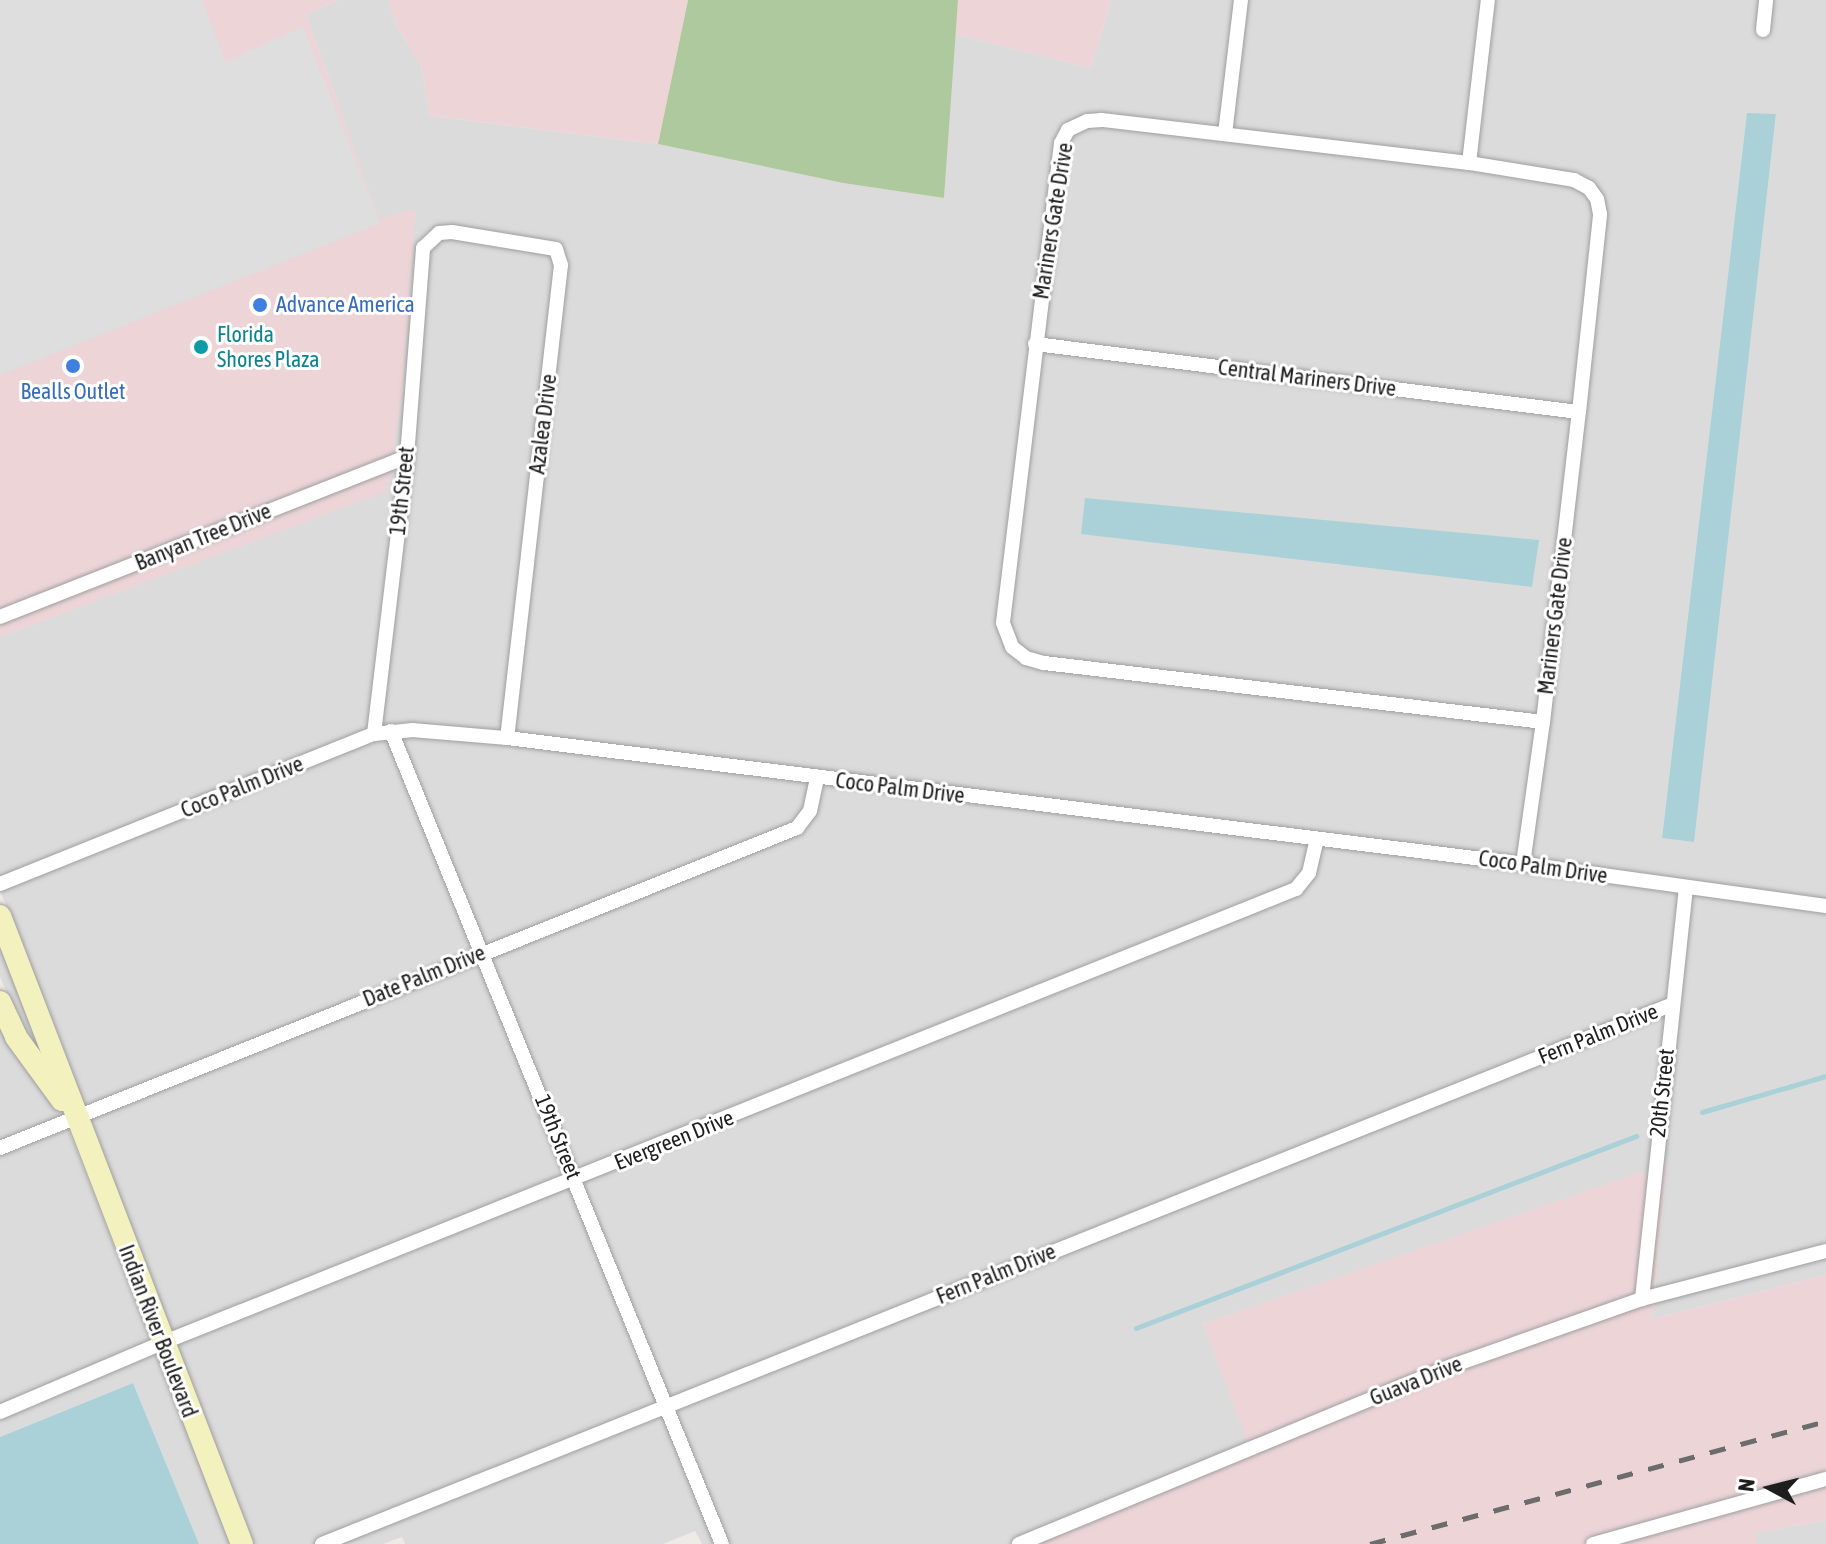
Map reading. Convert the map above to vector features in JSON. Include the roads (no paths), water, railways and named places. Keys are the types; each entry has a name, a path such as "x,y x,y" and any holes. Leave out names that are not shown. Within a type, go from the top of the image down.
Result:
{"main road":[{"path":"0,916 45,1027 75,1117"},
{"path":"0,1002 16,1037 75,1117"},
{"name":"Indian River Boulevard","path":"75,1117 242,1544"}],"street":[{"path":"1225,134 1241,0"},
{"path":"1469,163 1488,0"},
{"path":"1763,30 1766,0"},
{"name":"Mariners Gate Drive","path":"1523,864 1543,722 1579,412 1600,214 1597,199 1589,188 1574,180 1469,163 1102,120 1087,121 1068,130 1061,143 1003,623 1012,647 1026,658 1044,663 1543,722"},
{"name":"Azalea Drive","path":"423,248 439,233 452,232 556,249 561,265 507,738"},
{"name":"19th Street","path":"374,734 407,457 423,248"},
{"name":"Central Mariners Drive","path":"1035,344 1579,412"},
{"name":"Banyan Tree Drive","path":"0,617 407,457"},
{"name":"19th Street","path":"391,731 484,952 722,1544"},
{"name":"Coco Palm Drive","path":"0,884 374,734 391,731 507,738 1523,864 1826,906"},
{"name":"Date Palm Drive","path":"0,1148 797,828 810,811 817,777"},
{"name":"Evergreen Drive","path":"0,1412 162,1343 1296,889 1309,873 1317,839"},
{"name":"20th Street","path":"1642,1299 1686,887"},
{"name":"Fern Palm Drive","path":"322,1544 1671,1005"},
{"name":"Guava Drive","path":"1019,1544 1443,1369 1642,1299 1826,1251"},
{"path":"1593,1544 1826,1479"}],"water":[{"path":"1747,113 1776,114 1694,842 1662,838"},
{"path":"1085,498 1539,540 1532,587 1081,534"},
{"path":"133,1383 199,1544 0,1544 0,1437"}],"waterway":[{"path":"1702,1112 1826,1076"},
{"path":"1136,1328 1636,1136"}],"railway":[{"path":"1370,1544 1826,1421"}],"place":[{"name":"Advance America","path":"260,305"},
{"name":"Florida Shores Plaza","path":"201,347"},
{"name":"Bealls Outlet","path":"73,366"}]}
